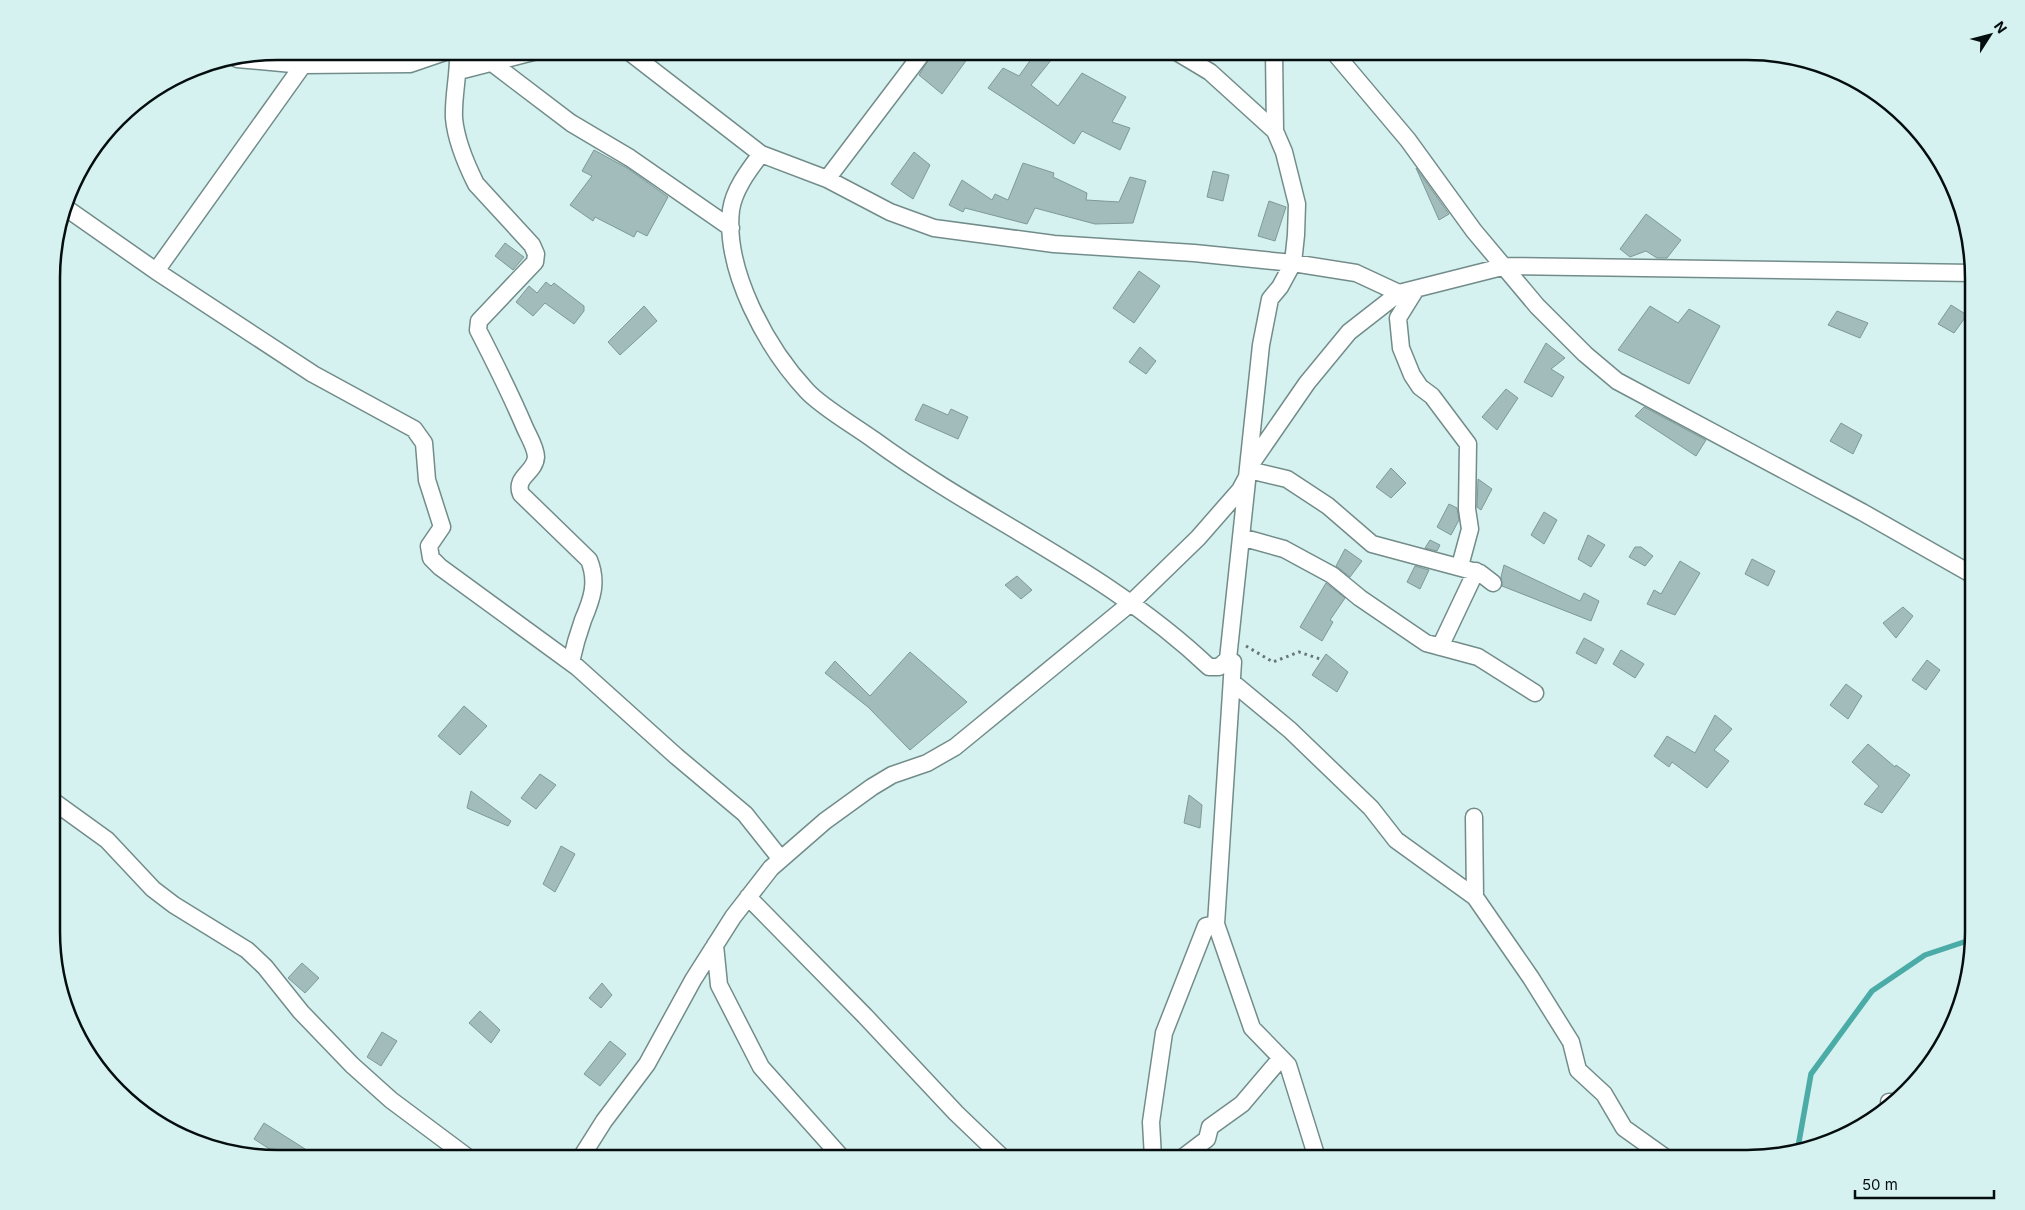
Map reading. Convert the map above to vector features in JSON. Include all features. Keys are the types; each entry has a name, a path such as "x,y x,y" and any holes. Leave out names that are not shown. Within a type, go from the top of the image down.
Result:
{"street":[{"path":"258,61 303,65 410,64 422,60"},
{"path":"458,60 454,118 458,139 470,173 476,184 532,245 536,254 535,262 478,325 478,330 507,387 535,451 534,465 520,481 519,488 521,494 589,560 594,571 595,585 590,605 583,621 571,662"},
{"path":"459,71 500,60"},
{"path":"640,60 761,154 826,179 890,212 934,228 1054,244 1184,252 1293,263 1356,273 1398,293"},
{"path":"826,179 917,60"},
{"path":"1189,60 1210,72 1275,131"},
{"path":"761,154 738,189 731,210 731,228 744,292 761,327 808,392 918,472 1045,546 1132,602 1175,635 1209,667 1219,667 1228,659 1262,345 1270,299 1280,287 1293,263 1297,204 1284,152 1275,131 1274,60"},
{"path":"1341,60 1408,140 1474,230 1544,313 1585,354 1616,381 1862,512 1965,570"},
{"path":"492,62 571,123 630,158 731,228"},
{"path":"156,271 303,65"},
{"path":"71,211 156,271 313,374 414,429 424,443 427,480 442,527 429,546 431,558 440,568 571,662 676,756 745,814 780,858"},
{"path":"586,1150 604,1121 647,1064 714,945 748,897 780,858 825,821 872,787 892,776 926,763 955,747 1132,602 1198,538 1240,490 1249,471 1307,383 1349,332 1398,293 1506,266 1965,273"},
{"path":"1416,289 1398,318 1401,348 1412,375 1420,387 1432,396 1468,444 1467,509 1470,529 1460,566"},
{"path":"1249,471 1287,479 1328,506 1372,544 1460,566 1476,572 1493,583"},
{"path":"1241,537 1284,549 1332,575 1426,643 1478,658 1535,693"},
{"path":"1440,647 1476,572"},
{"path":"1228,659 1233,662 1216,924 1252,1028 1288,1064 1315,1150"},
{"path":"1232,682 1290,730 1371,808 1396,840 1475,897 1531,978 1571,1042 1578,1070 1604,1094 1624,1128 1655,1150"},
{"path":"60,806 107,840 160,894 247,950 265,967 302,1012 352,1064 391,1100 458,1150"},
{"path":"1474,817 1475,897"},
{"path":"748,897 865,1016 956,1113 995,1150"},
{"path":"1153,1150 1151,1122 1164,1033 1206,926 1216,924"},
{"path":"714,945 719,985 761,1067 835,1150"},
{"path":"1193,1150 1207,1140 1210,1127 1242,1104 1281,1058"}],"path":[{"path":"1231,636 1273,662 1299,652 1323,660"}],"building":[{"path":"928,60 967,60 942,94 919,75"},
{"path":"1031,60 1051,60 1031,85 1058,106 1082,73 1126,97 1112,122 1130,128 1120,150 1082,131 1074,144 988,88 1003,68 1019,76"},
{"path":"594,150 627,168 668,197 647,236 637,231 634,237 595,217 593,221 570,205 592,176 582,171"},
{"path":"914,152 930,165 913,199 891,184"},
{"path":"1023,163 1054,173 1053,177 1087,193 1086,200 1119,202 1130,177 1146,181 1133,223 1095,224 1035,208 1027,224 965,208 963,212 949,205 962,180 992,200 995,194 1008,200"},
{"path":"1416,168 1449,214 1439,220"},
{"path":"1213,171 1229,175 1223,201 1207,197"},
{"path":"1269,201 1286,207 1275,241 1258,236"},
{"path":"1646,214 1681,240 1667,258 1657,258 1646,251 1630,257 1620,249"},
{"path":"505,243 524,257 513,270 495,256"},
{"path":"1139,271 1160,286 1134,323 1113,308"},
{"path":"546,282 551,286 554,283 584,306 584,311 574,324 545,303 533,316 516,302 529,286 537,293"},
{"path":"1951,305 1965,314 1965,318 1954,333 1938,324"},
{"path":"644,306 657,321 620,355 608,342"},
{"path":"1650,306 1678,323 1689,309 1720,326 1689,384 1618,350"},
{"path":"1837,311 1868,323 1860,338 1828,325"},
{"path":"1546,343 1565,358 1551,369 1564,377 1552,397 1524,382"},
{"path":"1140,347 1156,361 1146,374 1129,362"},
{"path":"1506,389 1518,398 1497,430 1482,417"},
{"path":"923,404 948,415 951,409 968,417 958,439 915,420"},
{"path":"1644,407 1706,440 1696,456 1635,416"},
{"path":"1841,423 1862,435 1853,454 1830,441"},
{"path":"1391,468 1406,483 1391,498 1376,487"},
{"path":"1478,479 1492,489 1481,510 1477,507"},
{"path":"1449,504 1457,508 1459,520 1451,535 1437,527"},
{"path":"1544,512 1557,520 1544,544 1531,535"},
{"path":"1588,535 1605,545 1591,567 1578,559"},
{"path":"1430,540 1440,545 1437,551 1425,548"},
{"path":"1635,547 1641,547 1653,556 1645,566 1629,557"},
{"path":"1345,549 1362,561 1350,577 1336,566"},
{"path":"1752,559 1775,571 1768,586 1745,574"},
{"path":"1680,561 1700,573 1675,615 1647,604 1654,590 1661,594"},
{"path":"1504,565 1580,601 1584,593 1599,601 1591,621 1502,586 1501,577"},
{"path":"1415,566 1429,570 1420,589 1407,582"},
{"path":"1017,576 1032,590 1021,599 1005,585"},
{"path":"1326,583 1345,598 1330,620 1333,622 1322,641 1300,627"},
{"path":"1903,607 1913,616 1896,638 1883,623"},
{"path":"1584,638 1604,649 1596,664 1576,653"},
{"path":"1621,650 1644,664 1635,678 1613,664"},
{"path":"910,652 967,702 910,750 868,707 825,673 835,661 870,696"},
{"path":"1326,654 1348,672 1337,692 1312,675"},
{"path":"1927,660 1940,670 1926,690 1912,680"},
{"path":"1846,684 1862,696 1848,719 1830,705"},
{"path":"464,706 487,726 460,755 438,736"},
{"path":"1715,715 1732,729 1714,750 1729,761 1707,788 1672,762 1669,767 1654,756 1667,736 1695,753"},
{"path":"1868,744 1895,767 1896,765 1910,775 1882,813 1864,804 1879,786 1852,762"},
{"path":"540,774 556,785 536,809 521,798"},
{"path":"471,791 511,821 508,826 467,808"},
{"path":"1189,795 1202,805 1200,828 1184,823"},
{"path":"561,846 575,854 555,892 543,884"},
{"path":"302,963 319,978 305,993 288,978"},
{"path":"602,983 612,995 601,1008 589,998"},
{"path":"480,1011 500,1030 491,1043 469,1023"},
{"path":"382,1032 397,1041 381,1066 367,1057"},
{"path":"610,1041 626,1054 600,1086 584,1074"},
{"path":"264,1123 307,1150 271,1150 254,1139"}],"waterway":[{"path":"1799,1144 1811,1074 1872,991 1925,955 1965,942"}]}
